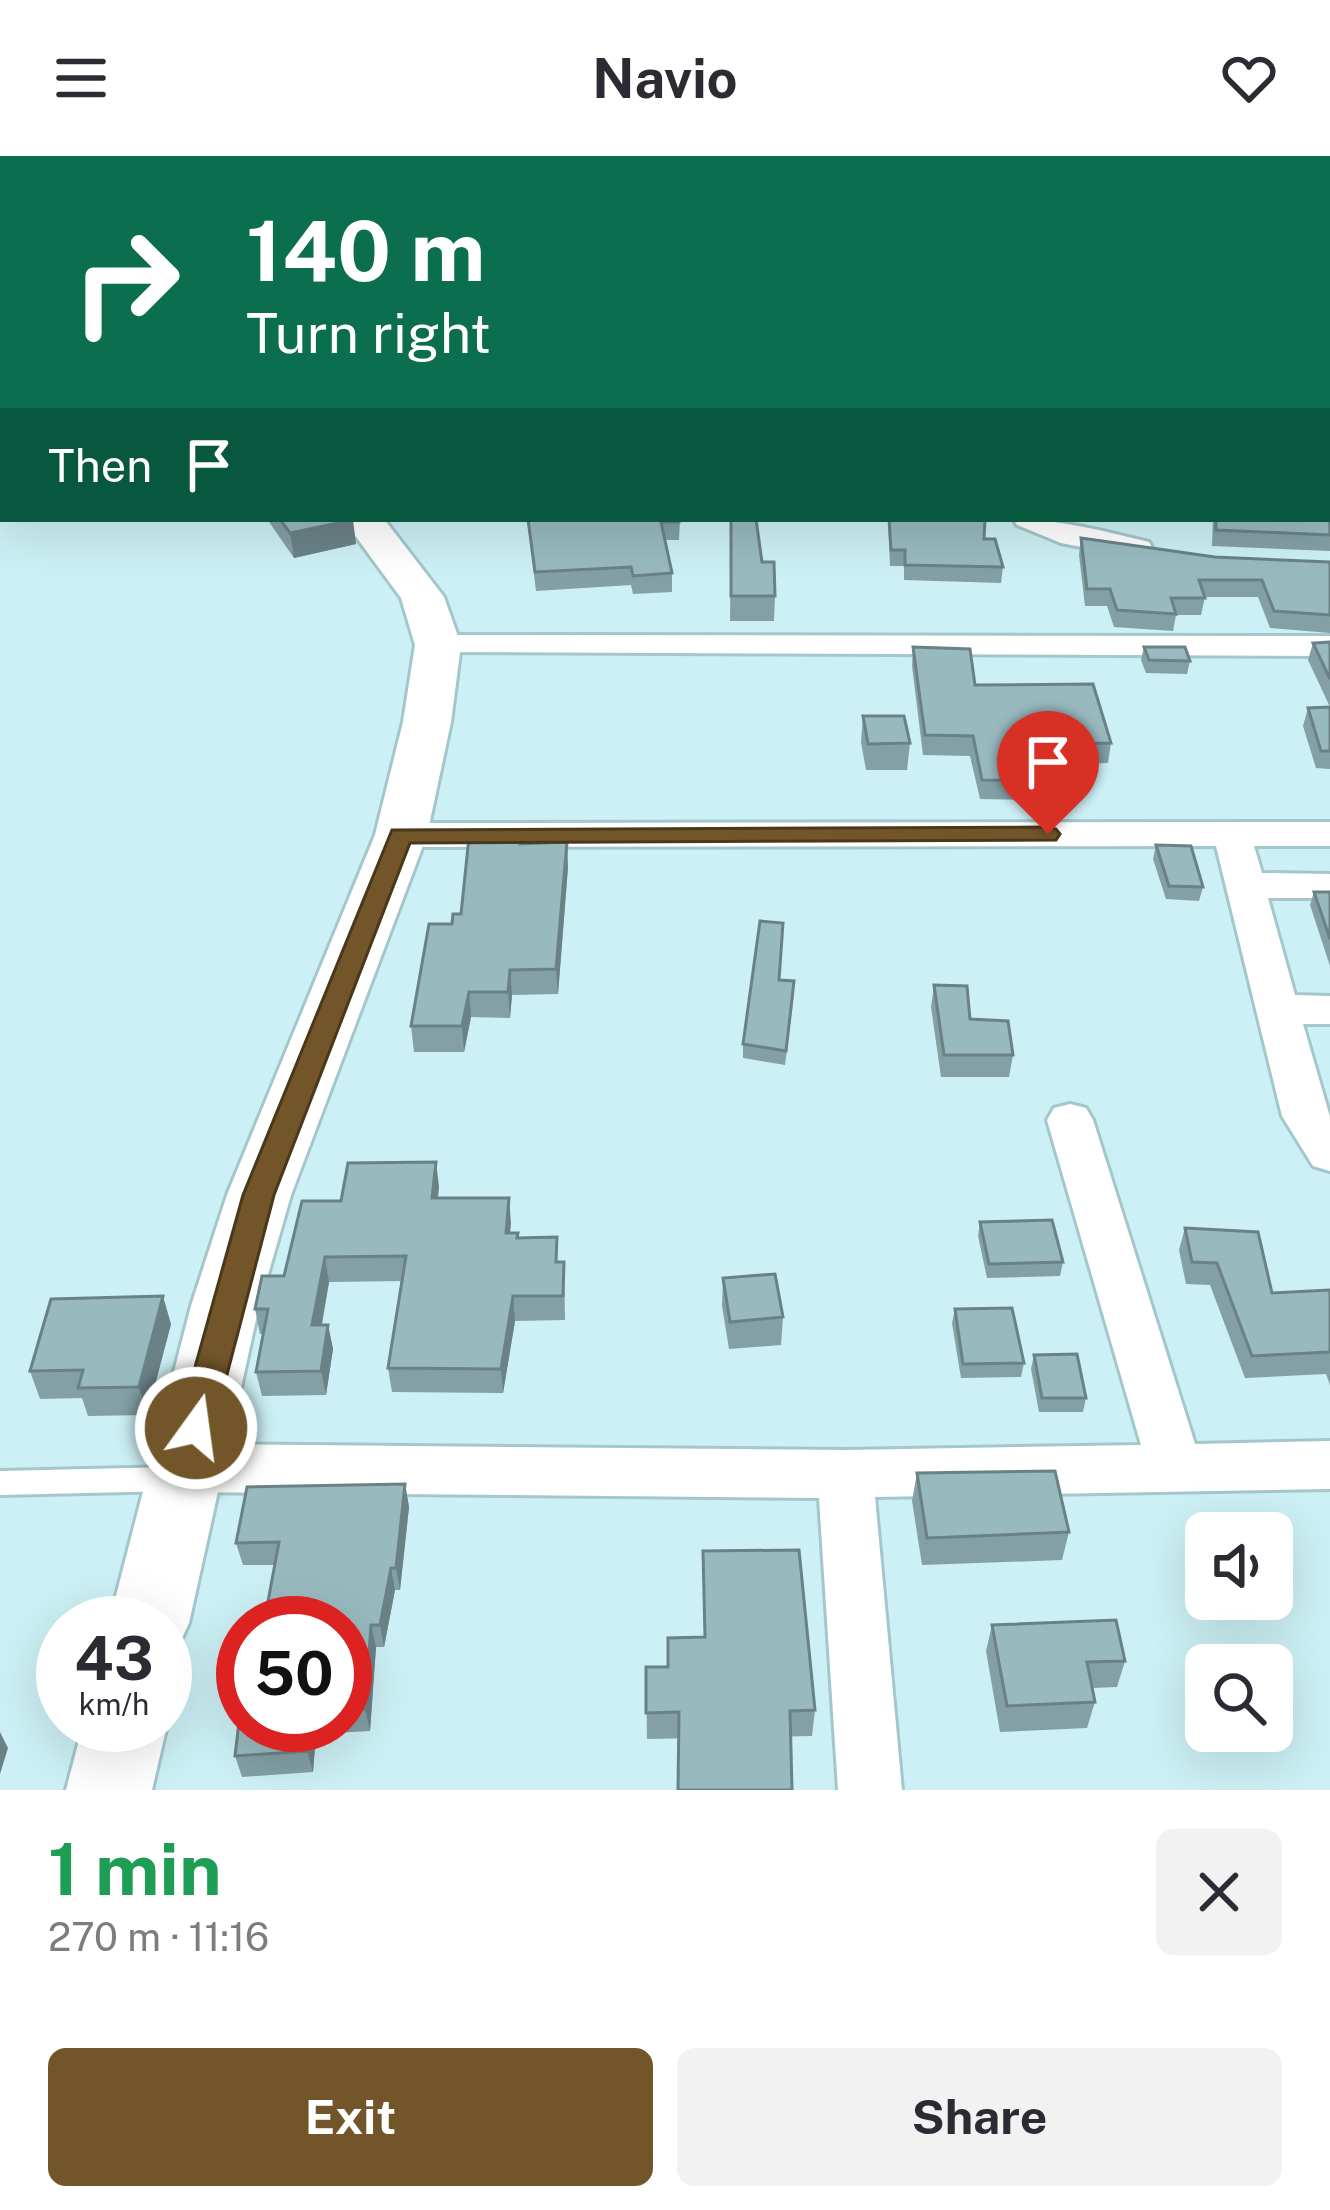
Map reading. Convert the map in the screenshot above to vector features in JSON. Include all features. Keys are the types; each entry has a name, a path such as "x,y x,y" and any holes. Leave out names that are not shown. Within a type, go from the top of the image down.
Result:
{"main road":[{"path":"156,1596 225,1306 259,1195 401,835 438,645 422,597 365,522"},
{"path":"110,1790 119,1752"}],"street":[{"path":"1035,522 1072,537 1165,554"},
{"path":"438,645 1330,646"},
{"path":"1232,834 1305,1116 1330,1154"},
{"path":"401,835 1330,834"},
{"path":"1247,885 1330,886"},
{"path":"1279,1010 1330,1010"},
{"path":"1070,1120 1175,1468"},
{"path":"185,1474 845,1474 1330,1465"},
{"path":"845,1474 870,1790"}],"lane":[{"path":"0,1483 185,1474"}],"building":[{"path":"282,522 343,522 290,533"},
{"path":"528,522 661,522 672,573 633,576 631,567 535,572"},
{"path":"731,522 756,522 762,562 774,562 775,596 731,596"},
{"path":"889,522 985,522 984,539 995,539 1003,567 905,565 905,550 891,550"},
{"path":"1216,522 1330,522 1330,535 1216,530"},
{"path":"1081,538 1215,557 1330,562 1330,615 1274,611 1262,580 1199,580 1205,598 1171,598 1176,614 1117,610 1110,589 1087,589"},
{"path":"1330,642 1330,679 1313,643"},
{"path":"913,647 970,649 975,685 1093,684 1111,743 1068,744 1078,781 982,780 973,736 925,735"},
{"path":"1144,647 1185,647 1190,661 1149,660"},
{"path":"1330,707 1330,751 1321,751 1308,708"},
{"path":"863,716 904,716 910,743 868,744"},
{"path":"469,837 521,837 520,844 567,842 556,969 510,970 508,992 469,992 462,1026 411,1026 429,924 452,924 453,914 461,914"},
{"path":"1156,845 1191,846 1203,887 1169,886"},
{"path":"1314,892 1330,892 1330,939"},
{"path":"760,921 783,923 779,980 794,981 786,1051 743,1044"},
{"path":"934,985 967,986 970,1019 1008,1021 1013,1055 944,1055"},
{"path":"436,1162 432,1198 509,1198 506,1233 518,1233 517,1238 557,1237 556,1262 564,1262 563,1296 513,1296 501,1369 388,1368 406,1256 325,1257 312,1325 328,1325 321,1371 256,1372 268,1309 255,1309 262,1276 284,1276 302,1201 341,1201 348,1163"},
{"path":"1052,1220 1063,1262 989,1264 980,1222"},
{"path":"1185,1228 1258,1232 1272,1293 1330,1290 1330,1352 1252,1356 1217,1263 1192,1262"},
{"path":"775,1274 783,1317 730,1322 723,1278"},
{"path":"163,1296 139,1387 78,1388 83,1370 30,1371 51,1299"},
{"path":"1012,1308 1024,1363 963,1364 955,1309"},
{"path":"1077,1354 1086,1398 1042,1398 1034,1355"},
{"path":"1055,1471 1069,1532 927,1538 917,1473"},
{"path":"405,1484 396,1568 391,1568 380,1625 372,1625 372,1596 269,1596 279,1542 236,1543 247,1487"},
{"path":"799,1550 815,1710 790,1711 792,1790 678,1790 679,1712 646,1713 646,1667 668,1667 668,1638 705,1637 703,1551"},
{"path":"1116,1620 1125,1661 1087,1662 1095,1702 1007,1706 992,1625"},
{"path":"235,1752 293,1752 235,1756"}],"route":[{"path":"196,1428 225,1306 259,1195 401,835 1048,834"}]}
